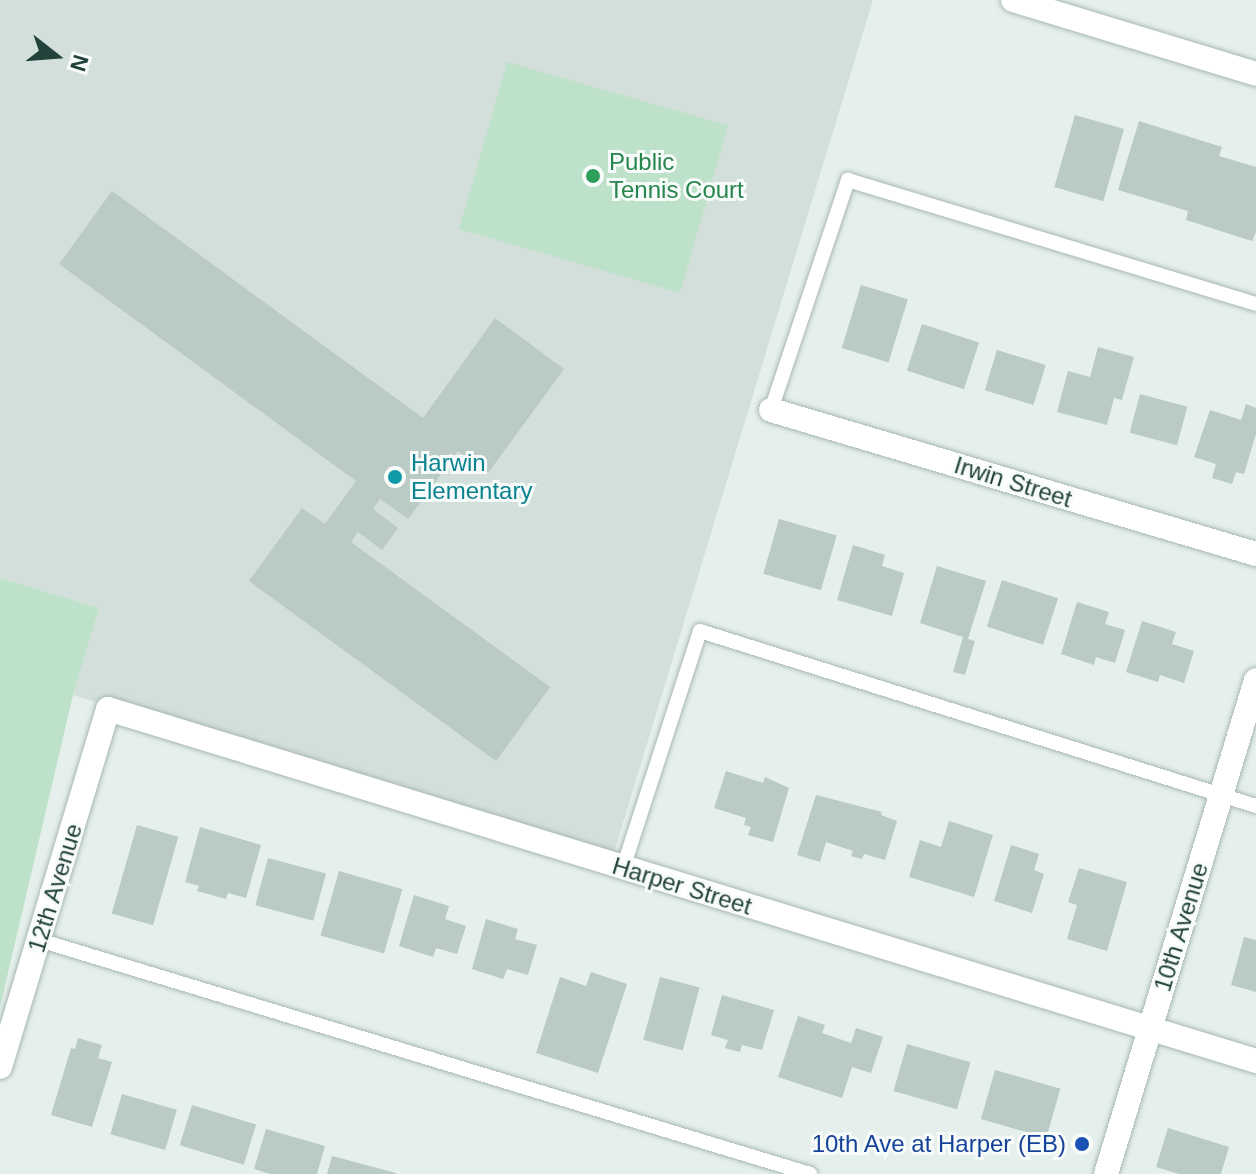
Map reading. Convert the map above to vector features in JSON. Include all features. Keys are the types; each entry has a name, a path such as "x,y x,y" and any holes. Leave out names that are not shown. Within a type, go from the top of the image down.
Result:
{"street":[{"path":"1013,0 1256,74"},
{"name":"Irwin Street","path":"771,410 1256,554"},
{"name":"10th Avenue","path":"1106,1174 1256,680"},
{"name":"Harper Street","path":"108,709 1256,1061"},
{"name":"12th Avenue","path":"0,1067 108,709"}],"lane":[{"path":"771,410 848,180 1256,304"},
{"path":"623,868 700,631 1256,806"},
{"path":"39,940 810,1174"}],"shaded area":[{"path":"0,0 873,0 612,859 73,695 99,608 0,578"}],"green space":[{"name":"Public Tennis Court","path":"507,62 728,125 680,293 459,229"},
{"path":"0,578 99,608 73,695 0,1007"}],"building":[{"path":"1075,115 1124,129 1103,201 1054,187"},
{"path":"1139,121 1222,147 1219,156 1256,167 1256,232 1252,241 1186,220 1188,211 1118,190"},
{"name":"Harwin Elementary","path":"112,191 423,418 495,318 564,369 488,473 458,451 408,519 380,499 373,509 398,528 382,550 358,532 351,542 550,687 496,761 249,581 302,508 325,524 356,481 59,264"},
{"path":"861,285 908,299 889,362 842,348"},
{"path":"922,324 979,343 964,389 907,371"},
{"path":"1098,347 1134,357 1122,400 1114,398 1107,425 1057,412 1068,371 1090,377"},
{"path":"997,350 1046,365 1033,405 985,390"},
{"path":"1140,394 1187,407 1177,445 1130,433"},
{"path":"1246,404 1256,408 1256,434 1244,474 1236,472 1232,484 1212,478 1216,464 1194,457 1210,410 1241,420"},
{"path":"779,519 837,536 821,590 763,574"},
{"path":"853,545 885,555 882,566 904,573 892,616 837,600"},
{"path":"937,566 986,581 968,639 975,641 965,675 953,672 963,637 920,623"},
{"path":"1002,580 1058,598 1043,645 987,627"},
{"path":"1077,602 1109,612 1105,624 1125,630 1115,663 1096,657 1094,665 1061,654"},
{"path":"1142,621 1176,632 1172,644 1194,651 1184,683 1160,675 1158,682 1126,672"},
{"path":"726,771 763,783 765,777 789,788 773,842 748,835 751,827 744,825 746,818 714,808"},
{"path":"816,795 882,812 881,815 897,821 885,860 864,854 862,859 851,856 853,851 826,842 820,862 797,855"},
{"path":"949,821 993,835 974,897 909,877 920,840 941,847"},
{"path":"137,825 178,837 153,925 112,913"},
{"path":"200,827 261,845 246,898 228,893 226,899 197,891 199,886 185,882"},
{"path":"1011,845 1039,854 1034,870 1044,874 1032,913 994,901"},
{"path":"268,858 326,874 313,921 255,905"},
{"path":"1079,868 1127,882 1107,951 1067,939 1077,905 1068,902"},
{"path":"339,871 402,889 384,954 321,935"},
{"path":"414,895 449,906 445,919 466,926 457,954 436,948 433,957 399,946"},
{"path":"486,919 518,929 515,939 537,945 528,975 507,969 503,979 472,969"},
{"path":"1244,937 1256,940 1256,992 1231,985"},
{"path":"591,972 627,984 598,1073 536,1053 560,977 586,986"},
{"path":"660,977 700,988 683,1050 643,1040"},
{"path":"722,995 774,1010 762,1050 742,1045 740,1052 725,1048 728,1040 711,1035"},
{"path":"798,1016 825,1025 822,1033 851,1043 856,1028 883,1037 871,1073 852,1067 842,1098 778,1077"},
{"path":"78,1038 102,1045 98,1058 112,1062 92,1127 51,1115 71,1048 75,1049"},
{"path":"907,1044 970,1062 957,1109 893,1091"},
{"path":"995,1070 1060,1089 1046,1138 981,1119"},
{"path":"122,1094 177,1110 165,1150 110,1134"},
{"path":"192,1105 256,1125 244,1165 180,1145"},
{"path":"1168,1128 1229,1147 1221,1174 1179,1174 1156,1167"},
{"path":"266,1129 325,1146 317,1174 270,1174 254,1169"},
{"path":"332,1156 396,1173 396,1174 327,1174"}],"place":[{"name":"Public Tennis Court","path":"593,176"},
{"name":"Harwin Elementary","path":"395,477"},
{"name":"10th Ave at Harper (EB)","path":"1082,1144"}]}
